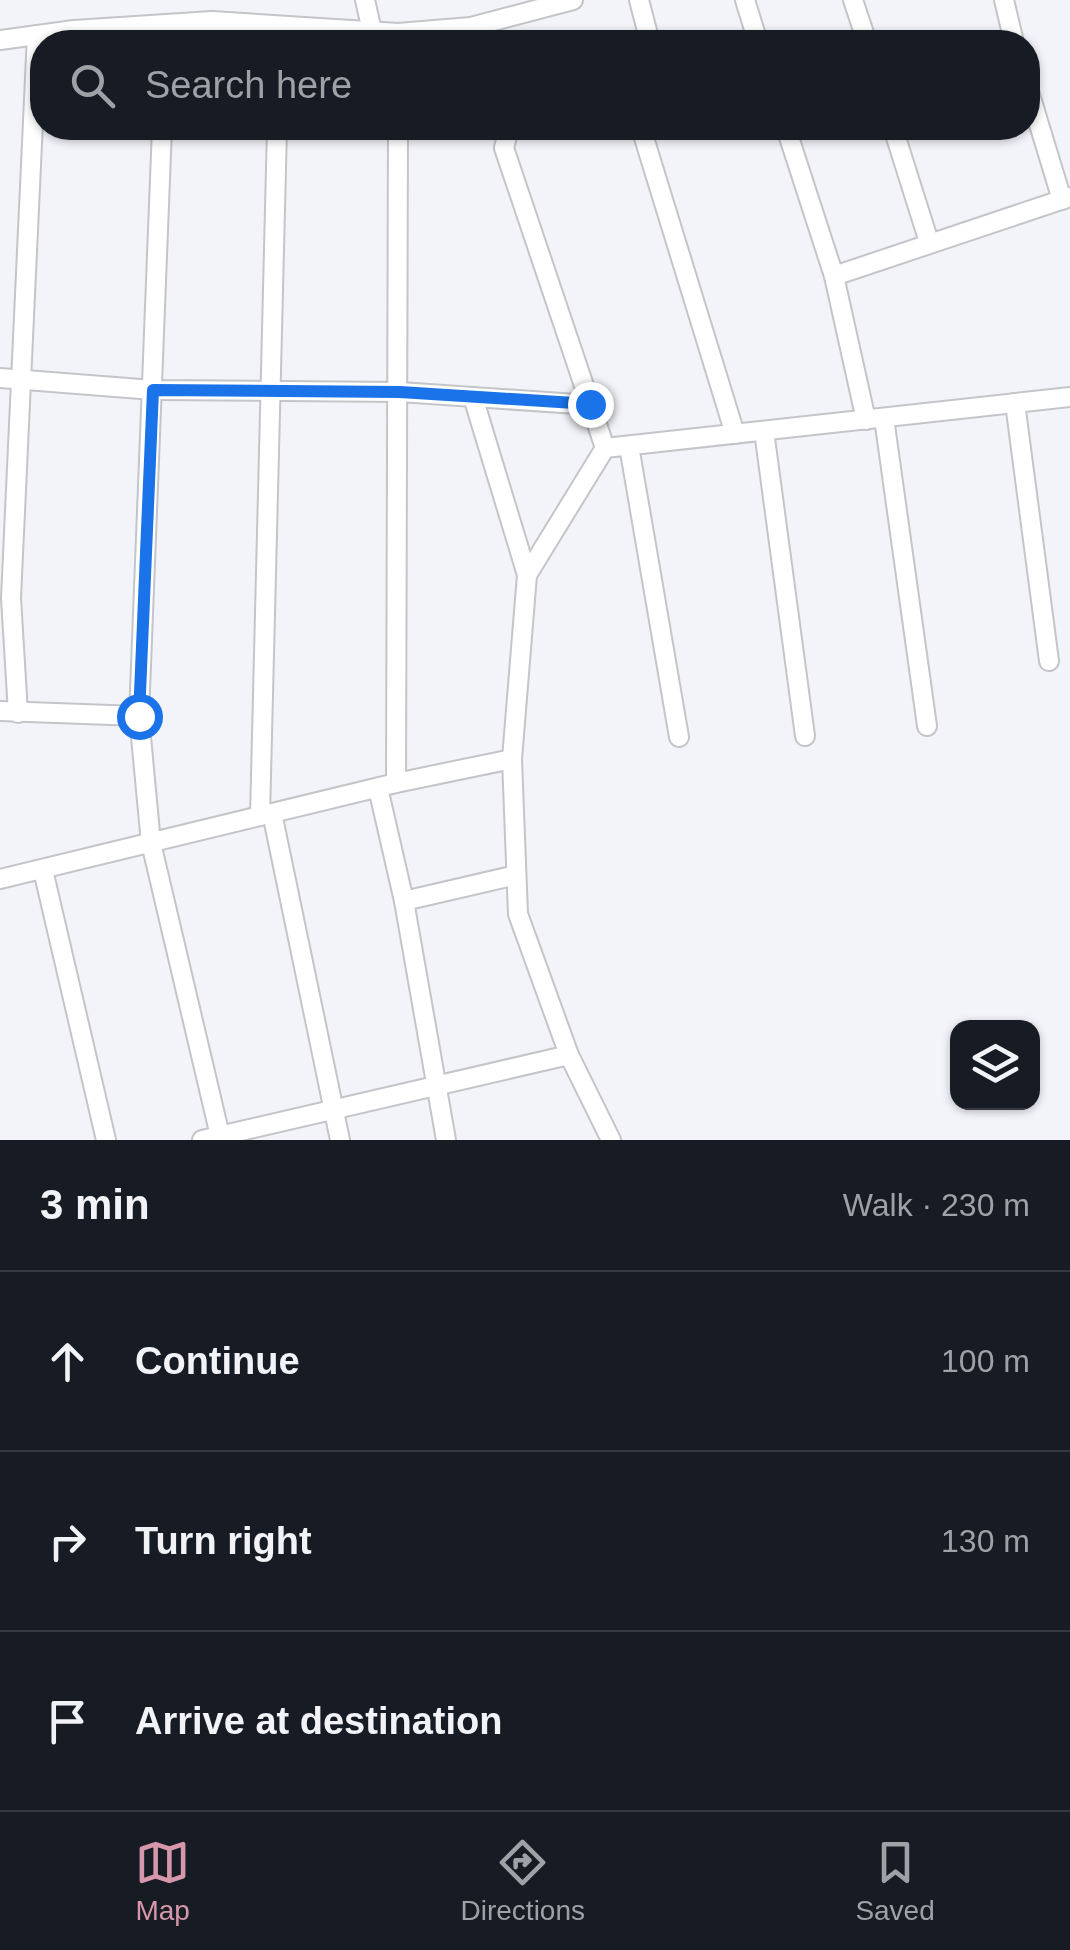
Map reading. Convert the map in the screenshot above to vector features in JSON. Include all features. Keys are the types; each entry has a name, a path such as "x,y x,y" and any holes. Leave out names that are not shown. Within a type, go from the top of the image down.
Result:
{"street":[{"path":"208,0 212,21"},
{"path":"365,0 372,30"},
{"path":"451,30 573,0"},
{"path":"638,0 647,30"},
{"path":"745,0 754,30"},
{"path":"853,0 863,30"},
{"path":"1004,0 1011,30"},
{"path":"177,30 212,21 256,30"},
{"path":"0,40 30,36"},
{"path":"834,276 1066,198 1040,123"},
{"path":"32,140 9,712 139,716"},
{"path":"162,140 139,716 150,843 214,1139 569,1055"},
{"path":"278,140 269,389 266,815 340,1140"},
{"path":"398,140 400,392 387,785 446,1140"},
{"path":"506,140 504,148 605,448"},
{"path":"645,140 735,434"},
{"path":"790,140 875,419 927,726"},
{"path":"897,140 929,242"},
{"path":"0,378 153,390 400,392 590,404"},
{"path":"473,397 527,575 512,759 518,914 569,1055 612,1140"},
{"path":"605,448 1070,397"},
{"path":"1015,403 1049,661"},
{"path":"764,431 805,736"},
{"path":"629,446 678,737"},
{"path":"527,575 605,448"},
{"path":"0,879 387,785 512,759"},
{"path":"43,870 106,1140"},
{"path":"404,901 516,876"}],"route":[{"path":"139,716 153,390 400,392 590,404"}]}
